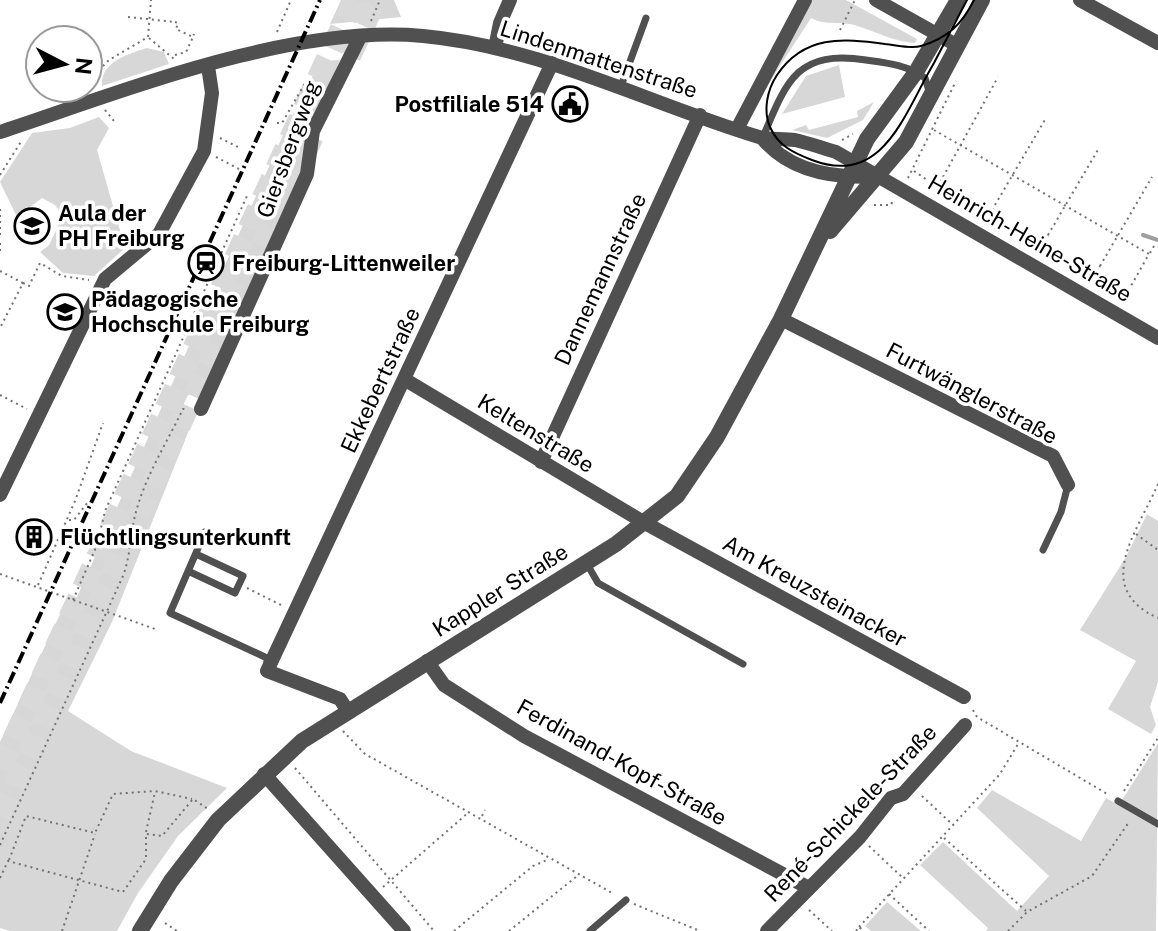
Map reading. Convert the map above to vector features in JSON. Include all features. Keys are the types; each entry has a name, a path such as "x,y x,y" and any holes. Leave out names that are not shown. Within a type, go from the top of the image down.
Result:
{"street":[{"path":"495,48 500,23 510,0"},
{"path":"737,129 805,0"},
{"path":"876,0 958,46"},
{"name":"Kappler Straße","path":"140,931 171,881 218,820 284,756 341,715 586,563 645,523 677,496 698,468 781,319 824,237 847,178 867,139 916,72 958,0"},
{"name":"Kappler Straße","path":"824,237 880,176 906,142 982,0"},
{"path":"1080,0 1158,43"},
{"name":"Lindenmattenstraße","path":"1,129 103,105 208,66 299,46 360,37 422,36 495,48 552,63 762,138 793,140 836,152 880,176"},
{"name":"Giersbergweg","path":"201,409 307,174 313,131 360,37"},
{"name":"Ekkebertstraße","path":"267,671 552,63"},
{"path":"0,495 100,286 126,258 159,234 204,151 212,93 208,66"},
{"name":"Dannemannstraße","path":"541,462 700,115"},
{"name":"Lindenmattenstraße","path":"762,138 774,152 825,176 880,176"},
{"name":"Heinrich-Heine-Straße","path":"880,176 1158,338"},
{"name":"Furtwänglerstraße","path":"781,319 1053,456 1068,485"},
{"name":"Keltenstraße","path":"404,379 645,523"},
{"name":"Am Kreuzsteinacker","path":"645,523 964,697"},
{"name":"Ferdinand-Kopf-Straße","path":"427,661 444,685 524,736 802,893"},
{"path":"267,671 340,699 341,715"},
{"name":"René-Schickele-Straße","path":"767,931 860,837 891,798 903,794 965,725"},
{"path":"264,774 400,925 383,931"}],"lane":[{"path":"621,86 646,18"},
{"path":"762,138 796,74 815,60 833,55 901,65 927,81 930,98"},
{"name":"Furtwänglerstraße","path":"1043,550 1061,512 1068,485"},
{"path":"205,532 170,613 267,658 267,671"},
{"path":"188,571 235,593 239,585 243,576 196,554"},
{"path":"586,563 598,583 743,664"},
{"path":"1118,801 1158,824"},
{"path":"590,931 626,900"}],"path":[{"path":"148,37 151,0"},
{"path":"273,40 291,0"},
{"path":"360,37 380,0"},
{"path":"840,30 855,0"},
{"path":"128,17 175,22 178,23 176,29 194,35 186,52 173,55"},
{"path":"148,37 173,55 178,75"},
{"path":"114,121 103,105 92,77 109,60 148,37"},
{"path":"937,187 998,77"},
{"path":"280,123 308,78"},
{"path":"980,234 1046,118"},
{"path":"0,175 29,132 30,122"},
{"path":"933,130 1149,254"},
{"path":"209,131 240,148"},
{"path":"1032,265 1099,148"},
{"path":"204,151 239,169"},
{"path":"913,171 937,187 954,218"},
{"path":"1084,295 1152,177"},
{"path":"73,600 97,545 105,511 247,196"},
{"path":"0,209 0,251"},
{"path":"1116,314 1154,246 1158,247"},
{"path":"0,271 29,286 40,263 62,276 89,280 100,286"},
{"path":"0,328 23,283"},
{"path":"140,296 150,302"},
{"path":"0,395 39,416"},
{"path":"0,845 131,554 133,522 164,448 183,409 201,409"},
{"path":"38,585 67,520 103,423"},
{"path":"1158,484 1124,558 1123,583 1128,599 1158,618"},
{"path":"67,520 74,520 88,502"},
{"path":"104,505 105,511"},
{"path":"1135,534 1158,550"},
{"path":"0,574 155,629"},
{"path":"239,585 296,612"},
{"path":"964,697 977,717 1118,801 1158,738"},
{"path":"341,715 365,754 481,817 548,860 626,900 700,931"},
{"path":"856,931 902,877 1000,774 1019,743"},
{"path":"284,756 393,878 434,931"},
{"path":"910,785 953,825"},
{"path":"62,931 95,833 113,794 155,791 193,799 218,820"},
{"path":"8,861 123,892 146,859 146,834 155,791"},
{"path":"146,834 162,836 193,799"},
{"path":"481,817 485,810"},
{"path":"372,895 470,811"},
{"path":"1008,931 1027,912 1092,876 1136,811"},
{"path":"0,878 26,816 95,833"},
{"path":"943,836 1027,912"},
{"path":"860,837 902,877"},
{"path":"454,931 533,866 548,860"},
{"path":"509,931 578,875"},
{"path":"802,893 832,931"},
{"path":"888,894 929,931"},
{"path":"859,927 864,931"}],"shaded area":[{"path":"341,0 394,0 401,17 330,24"},
{"path":"811,0 846,0 917,39 915,43 907,42 854,25 811,18 765,89"},
{"path":"147,48 164,52 169,64 104,85 104,76 110,65"},
{"path":"340,60 309,130 302,174 203,395 188,395 177,418 191,425 112,622 68,711 131,751 227,788 178,836 138,893 117,931 10,931 0,928 0,742 62,610 77,597 288,124 322,61"},
{"path":"839,65 845,97 782,114 806,76"},
{"path":"874,102 863,120 827,138 792,130 806,125 809,130 858,117 857,111"},
{"path":"99,117 109,128 97,150 125,248 94,276 63,273 40,252 49,245 63,216 55,205 42,198 17,217 0,182 32,133 70,128"},
{"path":"1147,514 1158,521 1158,682 1150,707 1156,725 1151,734 1108,709 1136,661 1080,630 1126,557"},
{"path":"1158,743 1156,931 986,931 988,928 920,865 943,842 1017,911 1049,876 977,808 992,790 1081,841 1106,798 1119,805"},
{"path":"887,902 921,931 871,931 865,926"}],"waterway":[{"path":"1143,235 1158,240"}],"tunnel":[{"path":"0,768 354,0"},
{"path":"350,56 376,0"},
{"path":"0,816 314,134"}],"tram line":[{"path":"967,0 935,61 934,63 902,122 875,154 857,163 837,166 793,151 773,134 767,114 771,87 777,75 799,52 825,42 839,41 921,46 939,39 946,34 953,29 974,0"}],"railway":[{"path":"0,703 320,0"}],"place":[{"name":"Postfiliale 514","path":"570,104"},
{"name":"Aula der PH Freiburg","path":"32,226"},
{"name":"Freiburg-Littenweiler","path":"206,263"},
{"name":"Pädagogische Hochschule Freiburg","path":"65,312"},
{"name":"Flüchtlingsunterkunft","path":"34,537"}]}
